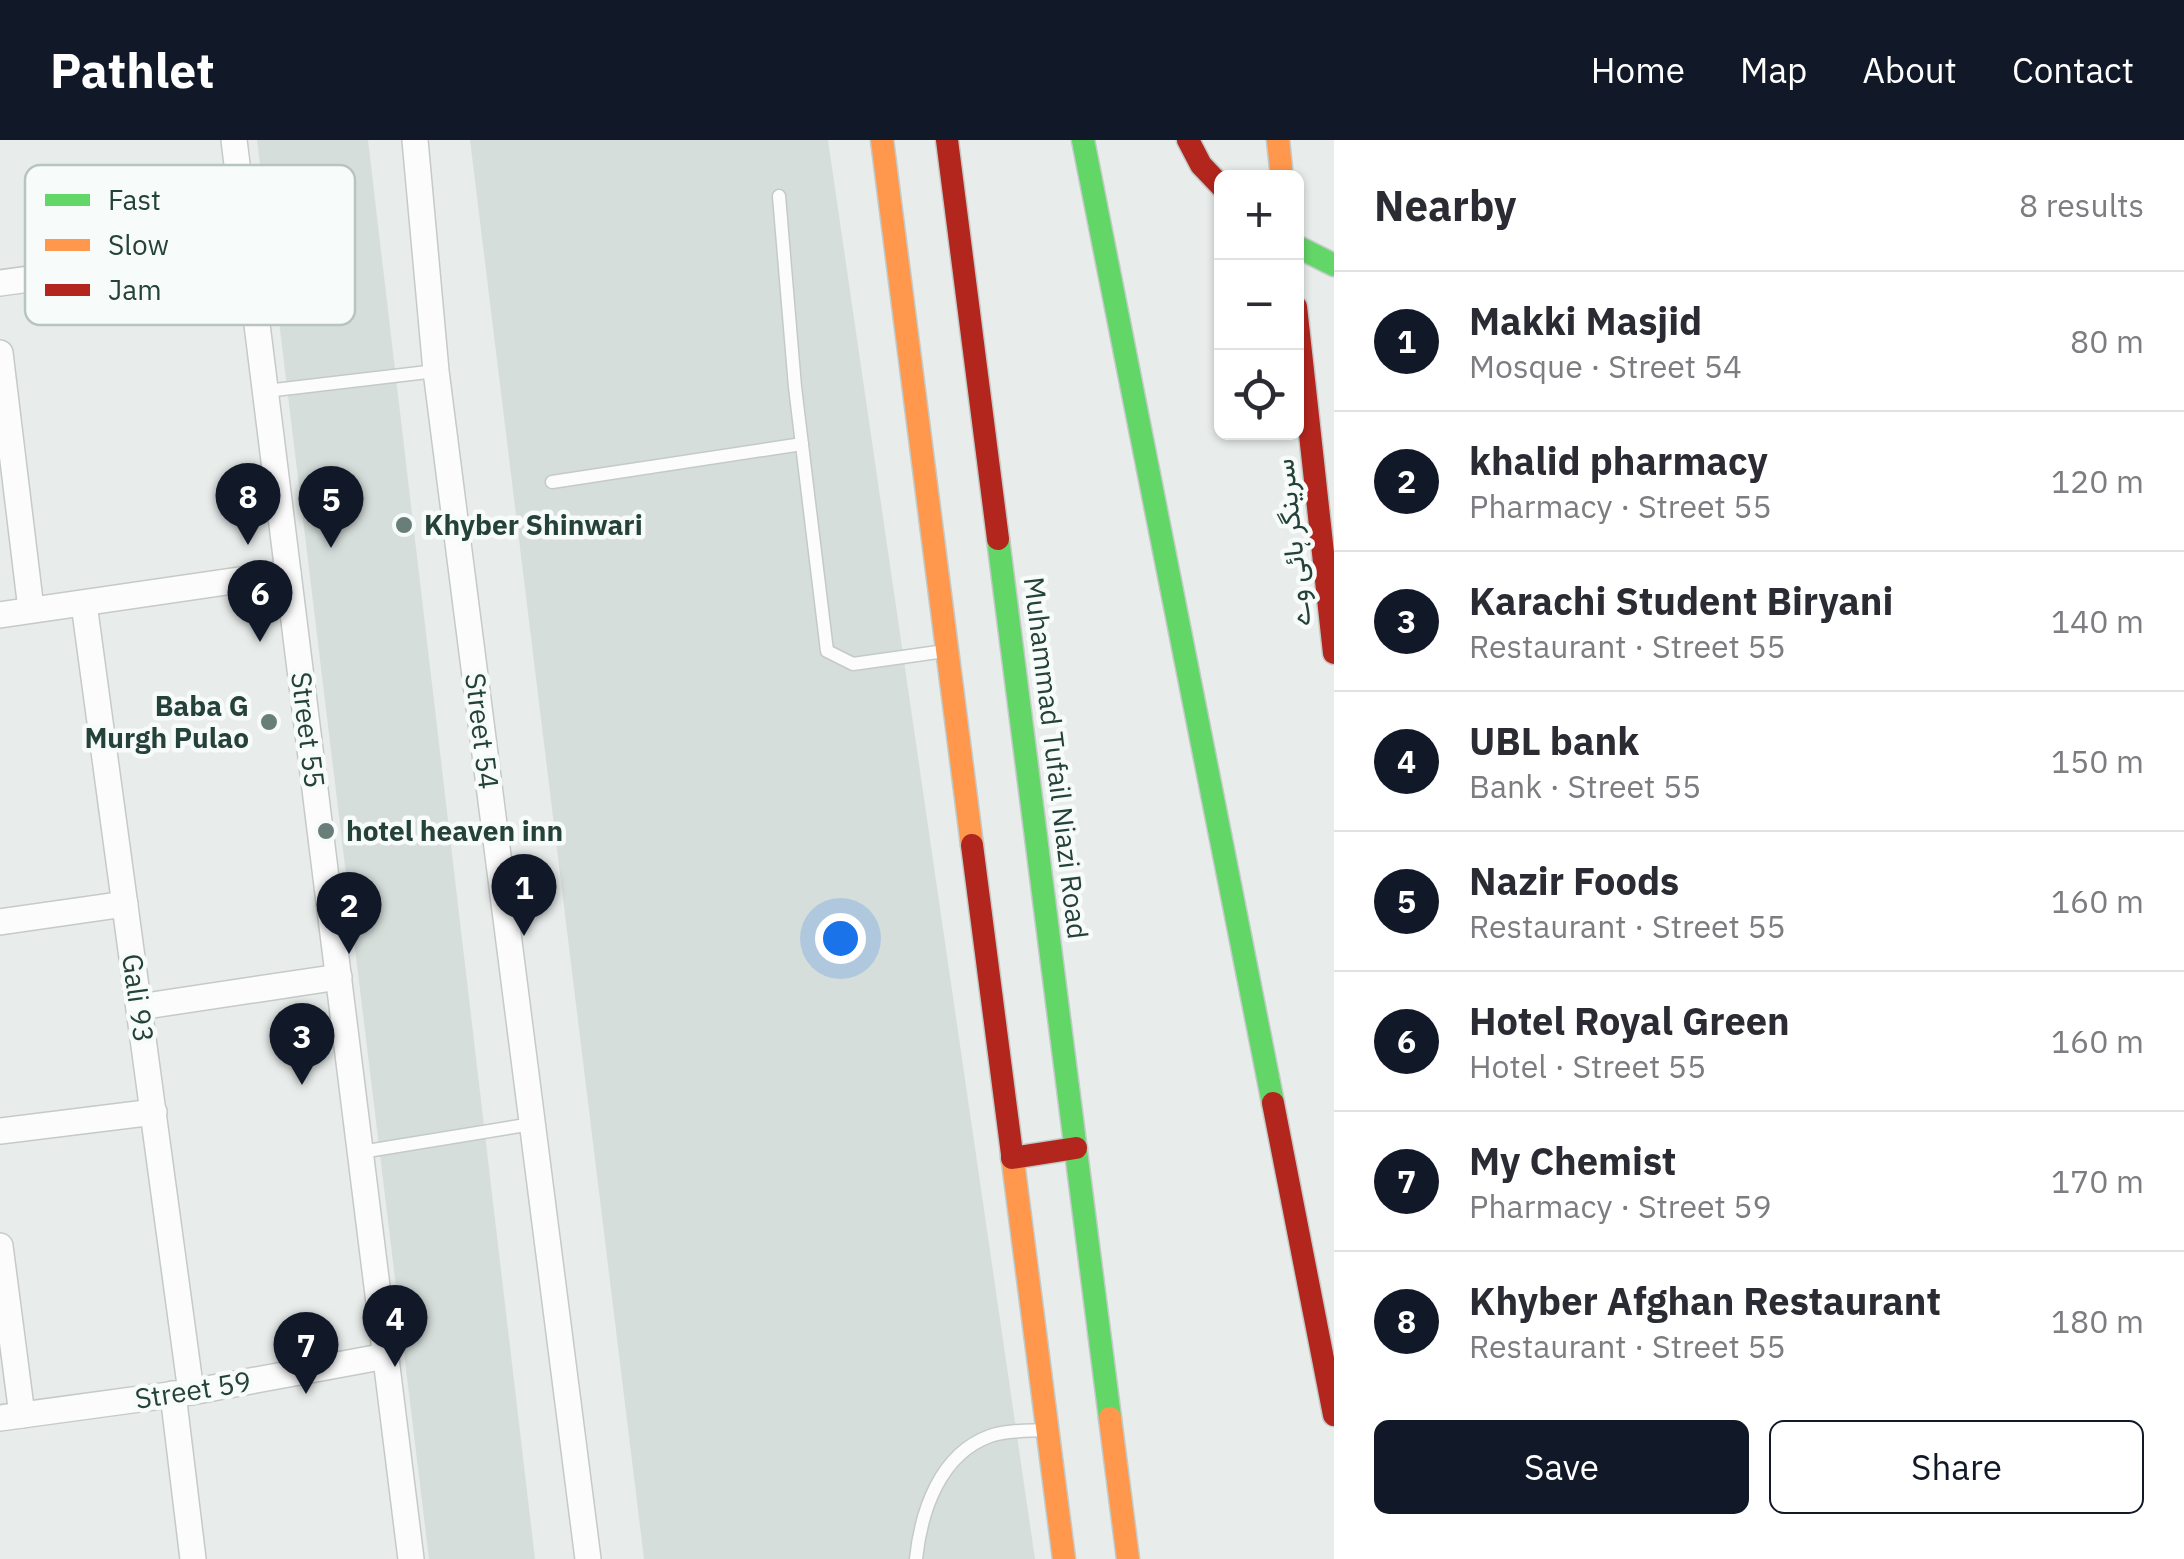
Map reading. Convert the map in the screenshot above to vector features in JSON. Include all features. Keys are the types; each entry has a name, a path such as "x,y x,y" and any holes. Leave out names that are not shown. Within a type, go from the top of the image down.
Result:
{"main road":[{"path":"882,140 1064,1559"},
{"name":"Muhammad Tufail Niazi Road","path":"947,140 1128,1559"},
{"path":"1083,140 1334,1415"},
{"path":"1188,140 1201,165 1214,179"},
{"path":"1304,250 1334,265"},
{"name":"سرینگر ہائی وے","path":"1301,350 1334,653"},
{"path":"1012,1158 1076,1148"}],"street":[{"name":"Street 55","path":"234,140 237,165"},
{"name":"Street 54","path":"415,140 436,371 588,1559"},
{"path":"0,283 25,280"},
{"name":"Street 55","path":"258,325 411,1559"},
{"path":"0,352 31,609"},
{"path":"0,615 288,573"},
{"name":"Gali 93","path":"84,604 154,1112 182,1393 193,1559"},
{"path":"0,922 124,904"},
{"path":"139,1007 339,977"},
{"path":"0,1131 154,1112"},
{"path":"0,1246 11,1417"},
{"name":"Street 59","path":"11,1417 182,1393 386,1356"}],"lane":[{"path":"779,196 802,444 827,651 853,664 948,650"},
{"path":"266,391 436,371"},
{"path":"552,482 802,444"},
{"path":"361,1152 532,1124"},
{"path":"916,1559 920,1524 936,1486 965,1448 992,1435 1047,1430"}],"shaded area":[{"path":"257,140 368,140 535,1559 429,1559 279,325 355,325 355,165 260,165"},
{"path":"470,140 828,140 1035,1559 644,1559"}],"traffic: fast":[{"path":"1083,140 1273,1103"},
{"path":"1304,250 1334,265"},
{"path":"998,539 1110,1418"}],"traffic: slow":[{"path":"882,140 972,845"},
{"path":"1278,140 1281,170"},
{"path":"1012,1154 1064,1559"},
{"path":"1110,1418 1128,1559"}],"traffic: jam":[{"path":"947,140 998,539"},
{"path":"1188,140 1201,165 1214,179"},
{"path":"1301,350 1334,653"},
{"path":"972,845 1012,1154"},
{"path":"1273,1103 1334,1415"},
{"path":"1012,1158 1076,1148"}],"place":[{"name":"Khyber Shinwari","path":"404,525"},
{"name":"Khyber Afghan Restaurant","path":"248,545"},
{"name":"Nazir Foods","path":"331,548"},
{"name":"Hotel Royal Green","path":"260,642"},
{"name":"Baba G Murgh Pulao","path":"269,722"},
{"name":"hotel heaven inn","path":"326,831"},
{"name":"Makki Masjid","path":"524,936"},
{"name":"khalid pharmacy","path":"349,954"},
{"name":"Karachi Student Biryani","path":"302,1085"},
{"name":"UBL bank","path":"395,1367"},
{"name":"My Chemist","path":"306,1394"}]}
